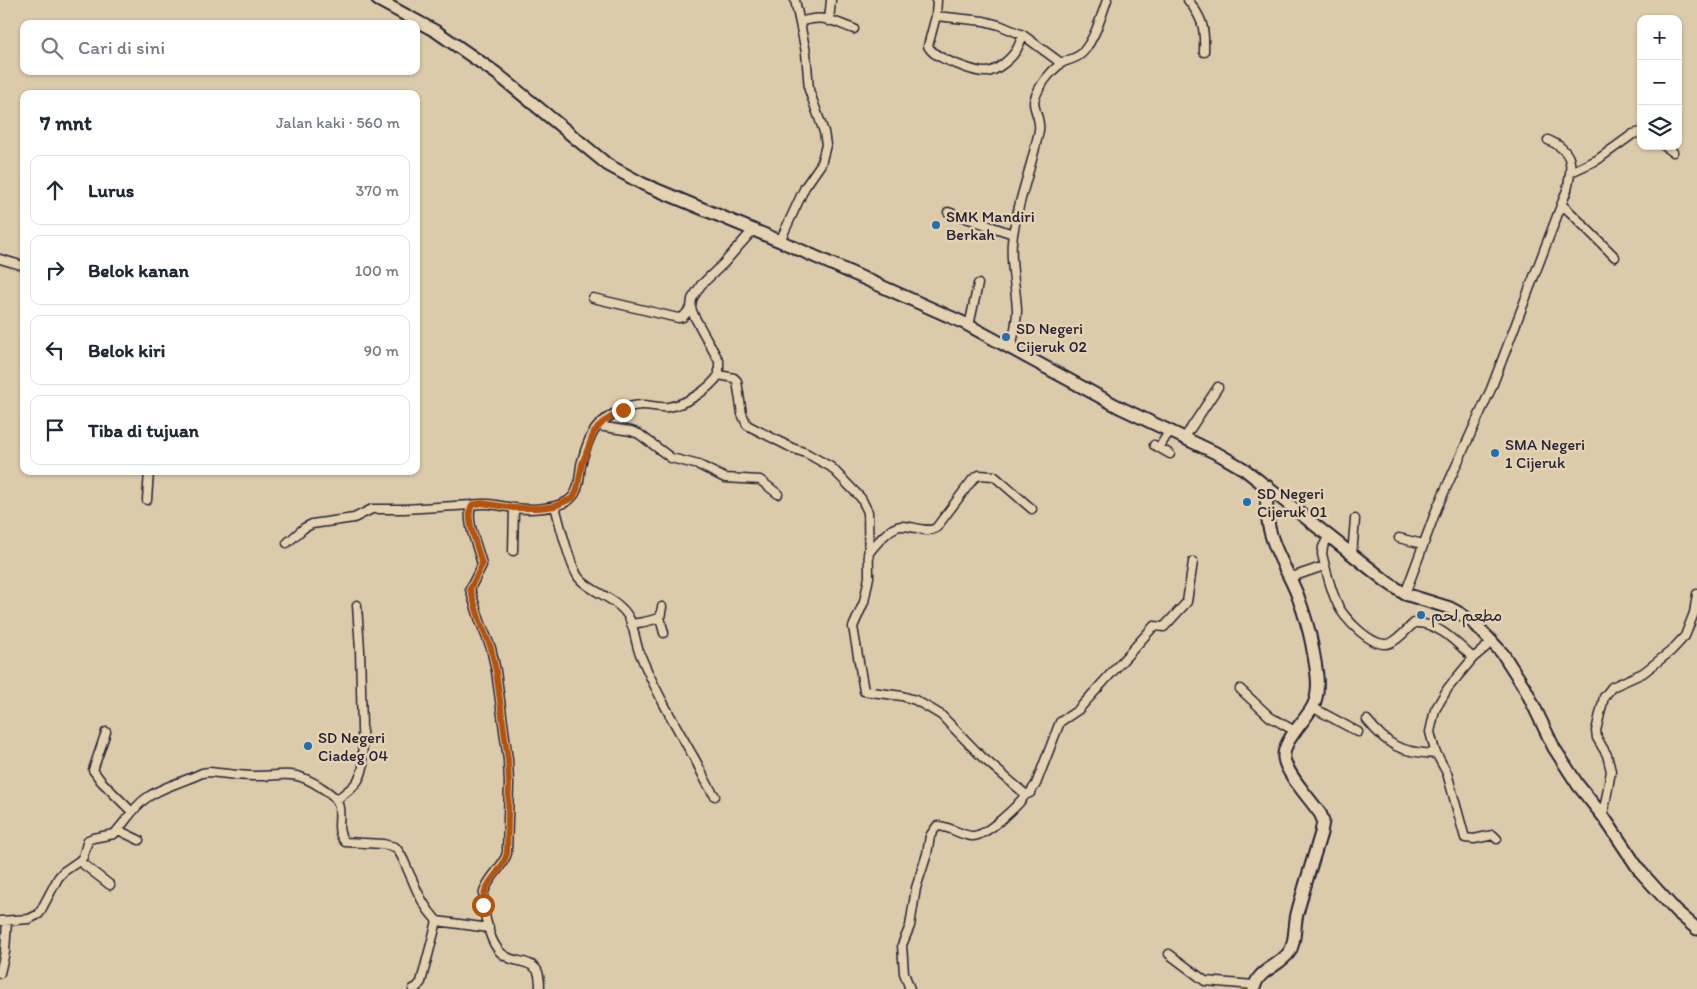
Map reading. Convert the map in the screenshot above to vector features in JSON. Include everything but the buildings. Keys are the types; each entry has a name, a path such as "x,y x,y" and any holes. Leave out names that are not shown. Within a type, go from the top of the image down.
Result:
{"main road":[{"path":"378,0 415,20"},
{"path":"420,23 437,32 496,73 608,165 658,191 798,248 969,326 1119,407 1233,462 1267,486 1372,572 1405,594 1456,611 1475,624 1507,660 1526,690 1565,767 1640,871 1693,926"},
{"path":"1254,987 1259,976 1290,950 1298,908 1323,824 1322,814 1299,785 1286,765 1284,757 1290,739 1312,707 1317,677 1312,643 1299,601 1280,559 1269,528 1266,506 1267,486"}],"street":[{"path":"780,241 805,187 821,164 825,150 824,132 809,90 806,21 795,0"},
{"path":"829,21 831,0"},
{"path":"937,0 936,16 928,46 944,59 968,68 986,72 993,70 1016,51 1023,35"},
{"path":"1011,348 1017,315 1012,254 1013,234 1040,126 1034,100 1040,87 1061,63 1070,61 1078,56 1086,47 1107,0"},
{"path":"1188,0 1202,20 1204,52"},
{"path":"936,16 984,21 1023,35 1061,63"},
{"path":"806,21 821,18 854,29"},
{"path":"1571,172 1597,160 1637,133"},
{"path":"1405,594 1441,498 1491,389 1562,205 1571,172 1569,158 1563,148 1548,140"},
{"path":"1562,205 1615,257"},
{"path":"948,212 1013,234"},
{"path":"287,543 312,524 354,518 372,509 490,504 523,509 555,506 573,498 577,490 587,449 598,426 611,416 634,406 668,407 688,400 710,387 719,375 719,361 691,308 692,300 696,291 753,230"},
{"path":"0,259 20,265"},
{"path":"969,326 978,284"},
{"path":"593,298 678,318 683,317 691,308"},
{"path":"719,375 734,378 737,381 742,414 747,425 831,467 861,498 868,512 868,577 866,590 853,627 864,691 902,696 915,700 941,715 982,757 1025,795"},
{"path":"1185,438 1218,387"},
{"path":"598,426 639,434 671,458 699,465 725,478 760,480 778,494"},
{"path":"1170,430 1156,446 1170,454"},
{"path":"147,500 149,475"},
{"path":"868,554 886,534 899,526 930,530 936,528 969,484 979,475 994,476 1032,509"},
{"path":"472,505 469,515 482,565 470,589 491,648 496,671 506,739 509,784 506,859 487,886 483,898 484,913 497,949 511,959 523,962 534,968 538,972 540,989"},
{"path":"555,506 578,578 612,600 627,614 639,652 649,675 704,780 715,796"},
{"path":"513,550 514,508"},
{"path":"1352,554 1355,519"},
{"path":"1328,536 1322,551 1324,566 1337,604 1342,612 1368,638 1380,644 1386,644 1396,639 1414,623 1426,623 1446,635 1473,658"},
{"path":"1399,538 1423,544"},
{"path":"910,989 904,973 902,945 910,926 918,878 933,830 937,826 943,826 966,834 976,835 987,830 1016,807 1025,795 1030,793 1036,784 1062,720 1078,710 1154,626 1164,627 1183,608 1187,602 1193,562"},
{"path":"1289,578 1324,566"},
{"path":"1602,816 1611,771 1610,763 1597,738 1596,731 1604,697 1612,687 1647,670 1671,651 1685,636 1694,613 1697,594"},
{"path":"336,800 355,785 359,780 363,767 357,605"},
{"path":"662,607 660,618 664,633"},
{"path":"631,624 660,618"},
{"path":"1492,642 1473,658 1448,688 1435,710 1430,732 1436,754 1448,773 1465,838 1493,835 1497,839"},
{"path":"1240,689 1290,739"},
{"path":"1312,707 1358,732"},
{"path":"1367,720 1379,735 1394,746 1416,753 1436,754"},
{"path":"106,732 93,770 101,781 132,812"},
{"path":"0,973 5,952 4,921 29,919 39,914 58,878 63,872 79,861 86,851 88,840 114,834 146,798 202,773 209,772 251,776 298,775 322,788 336,800 339,808 340,835 345,842 383,844 395,847 403,858 428,911 437,921 489,928"},
{"path":"118,830 139,840"},
{"path":"79,861 110,885"},
{"path":"414,989 421,982 437,921"},
{"path":"1170,954 1206,981 1254,987"}],"place":[{"name":"SMK Mandiri Berkah","path":"936,225"},
{"name":"SD Negeri Cijeruk 02","path":"1006,337"},
{"name":"SMA Negeri 1 Cijeruk","path":"1495,453"},
{"name":"SD Negeri Cijeruk 01","path":"1247,502"},
{"name":"مطعم لحم","path":"1421,615"},
{"name":"SD Negeri Ciadeg 04","path":"308,746"}],"route":[{"path":"483,905 484,892 506,859 509,828 509,784 506,739 494,660 470,589 482,565 469,515 470,509 472,505 482,503 523,509 539,508 555,506 573,498 577,490 582,464 594,432 603,422 623,410"}]}
